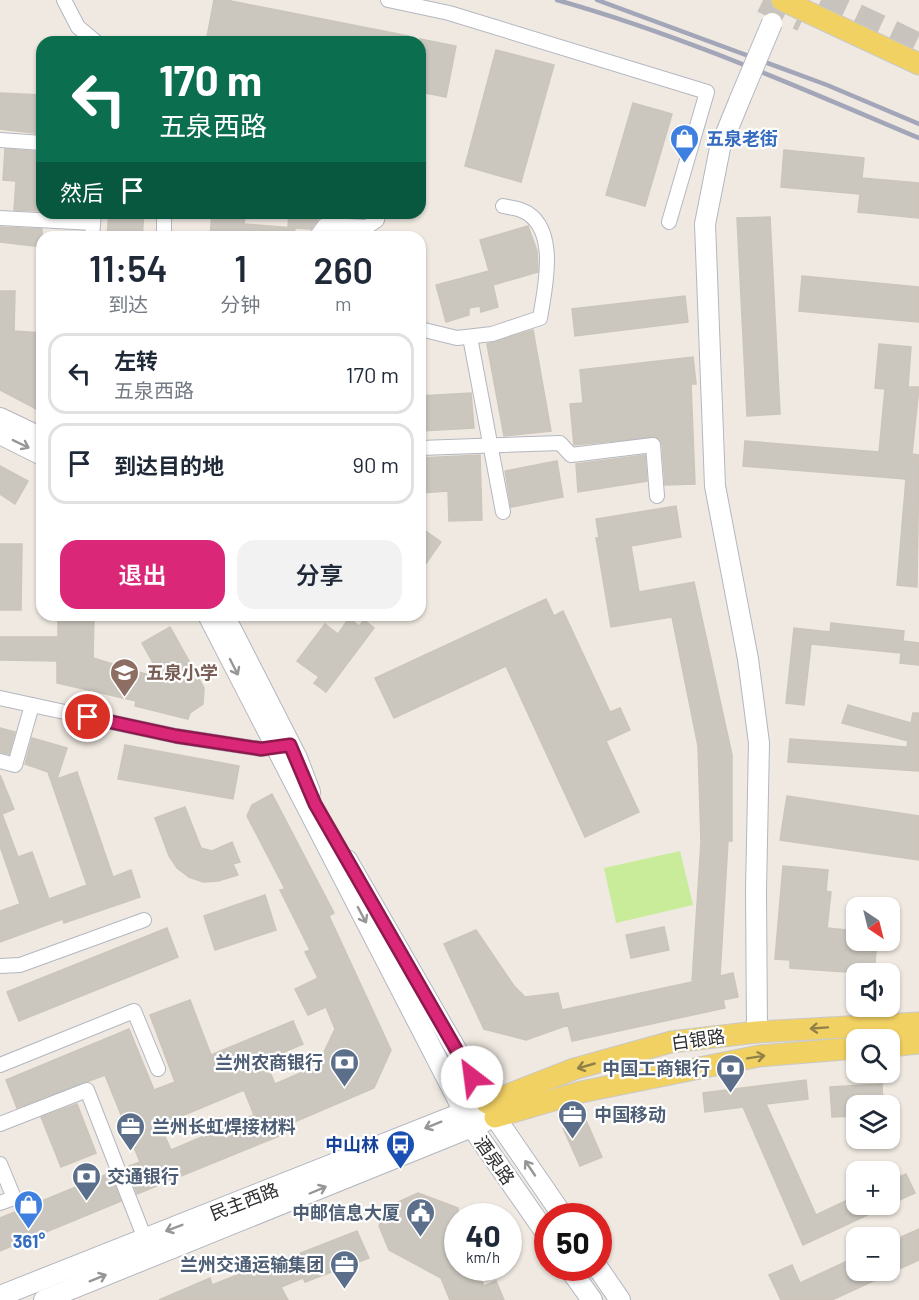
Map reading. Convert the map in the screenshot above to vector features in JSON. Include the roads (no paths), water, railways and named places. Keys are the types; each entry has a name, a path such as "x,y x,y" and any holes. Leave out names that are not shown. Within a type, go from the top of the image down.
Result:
{"main road":[{"path":"757,1032 756,890 759,743 748,659 715,486 705,224 720,148 781,0 919,64"},
{"path":"0,418 36,435"},
{"path":"0,434 36,452"},
{"path":"211,621 282,746"},
{"path":"227,621 282,746"},
{"name":"酒泉路","path":"282,746 491,1110 554,1203"},
{"name":"酒泉路","path":"282,746 468,1120 534,1216"},
{"name":"白银路","path":"491,1110 573,1069 671,1042 757,1032 919,1023"},
{"path":"900,1045 919,1043"},
{"name":"白银路","path":"491,1110 759,1056 846,1049"},
{"name":"民主西路","path":"44,1300 491,1110"},
{"name":"民主西路","path":"0,1296 145,1239 468,1120"},
{"path":"578,1281 592,1300"},
{"path":"607,1281 620,1300"}],"street":[{"path":"64,0 78,27 89,36"},
{"path":"388,0 449,13 706,92 669,222"},
{"path":"0,141 36,143"},
{"path":"426,330 457,338 492,334 519,322 540,318 548,269 546,243 535,221 529,215 522,210 503,206"},
{"path":"0,218 93,224"},
{"path":"320,231 325,225 367,227 377,219"},
{"path":"470,336 503,512"},
{"path":"426,448 560,443 572,455 653,445 657,496"},
{"path":"0,698 176,736 261,749 282,746"},
{"path":"0,761 15,765 32,705"},
{"path":"0,966 20,965 144,920"},
{"path":"0,1065 134,1011 158,1070"},
{"path":"0,1124 87,1090 145,1239"},
{"path":"0,1164 14,1198 0,1203"}],"tunnel":[{"path":"763,0 803,19"},
{"path":"821,0 919,46"}],"railway":[{"path":"557,0 650,29 695,46 919,138"},
{"path":"597,0 827,85 919,124"}],"place":[{"name":"五泉老街","path":"685,164"},
{"name":"五泉小学","path":"125,698"},
{"name":"兰州农商银行","path":"344,1088"},
{"name":"中国工商银行","path":"731,1094"},
{"name":"中国移动","path":"573,1140"},
{"name":"兰州长虹焊接材料","path":"131,1152"},
{"name":"中山林","path":"400,1170"},
{"name":"交通银行","path":"86,1202"},
{"name":"361°","path":"29,1230"},
{"name":"中邮信息大厦","path":"421,1238"},
{"name":"兰州交通运输集团","path":"345,1290"}]}
